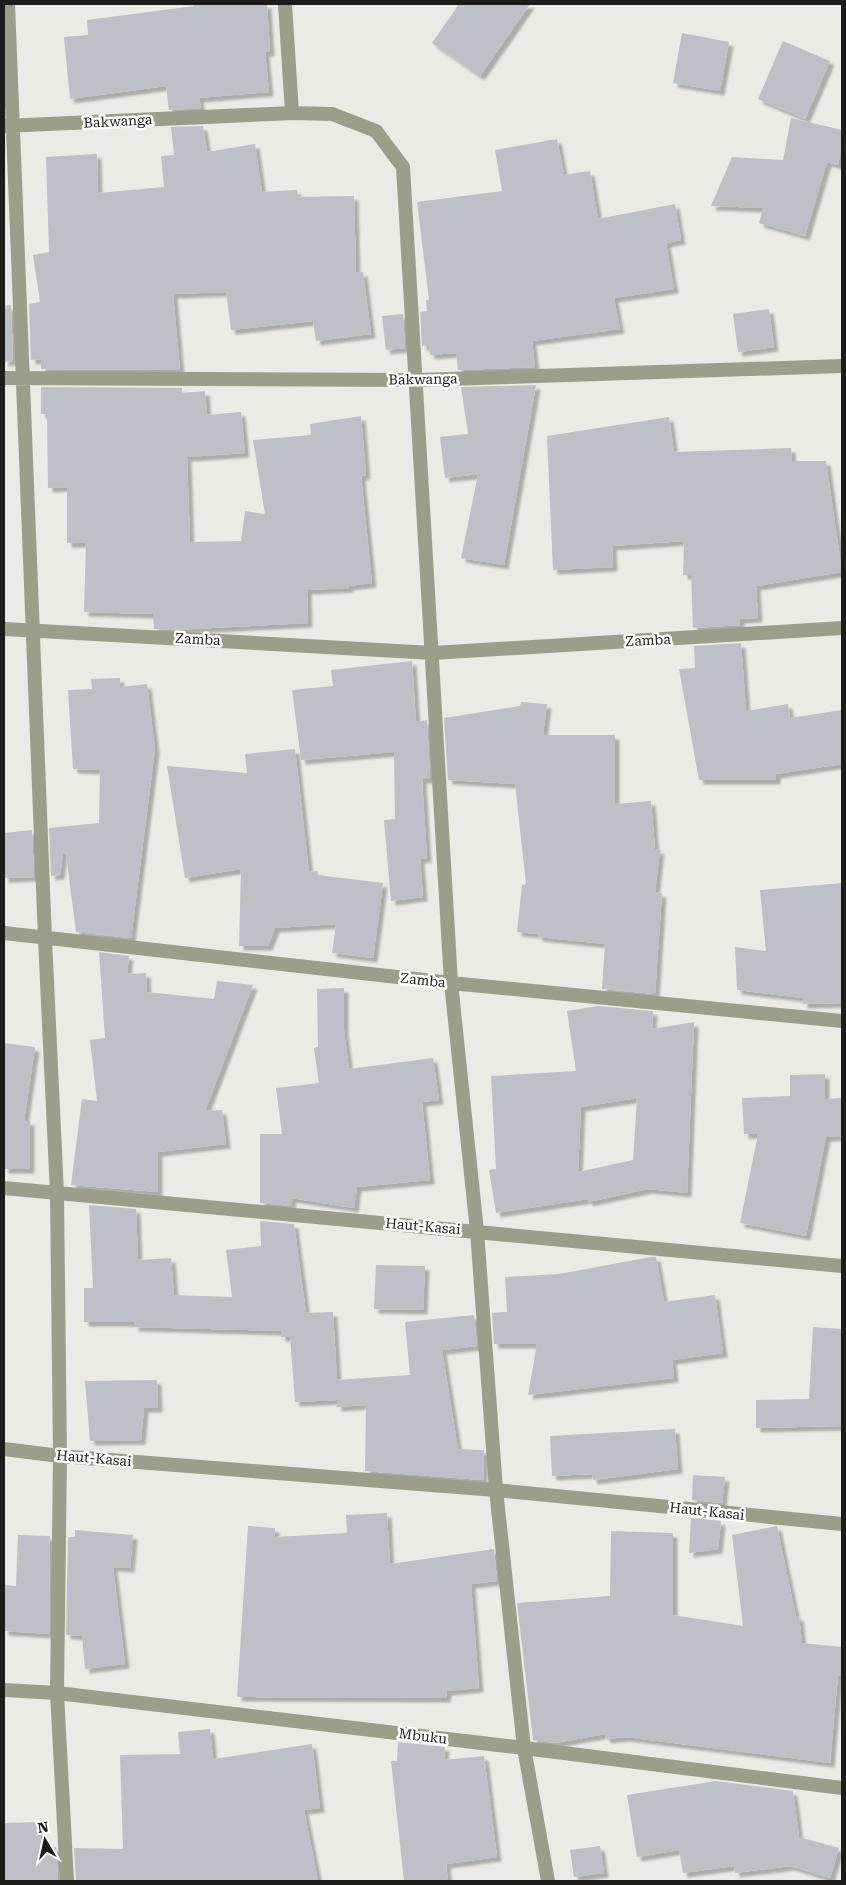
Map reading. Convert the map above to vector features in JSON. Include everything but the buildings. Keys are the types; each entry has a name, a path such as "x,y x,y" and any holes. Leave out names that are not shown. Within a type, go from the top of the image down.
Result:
{"street":[{"path":"8,4 8,126 22,379 44,939 57,1194 60,1456 57,1693 67,1881"},
{"path":"285,4 292,113"},
{"name":"Bakwanga","path":"8,126 292,113 332,114 376,131 404,166 434,653 451,983 478,1231 496,1490 524,1748 548,1881"},
{"name":"Bakwanga","path":"4,378 416,380 842,366"},
{"name":"Zamba","path":"4,629 434,653 842,628"},
{"name":"Zamba","path":"4,933 44,939 451,983 842,1021"},
{"name":"Haut-Kasai","path":"4,1188 842,1266"},
{"name":"Haut-Kasai","path":"4,1449 60,1456 496,1490 842,1524"},
{"name":"Mbuku","path":"4,1690 57,1693 524,1748 842,1788"}]}
